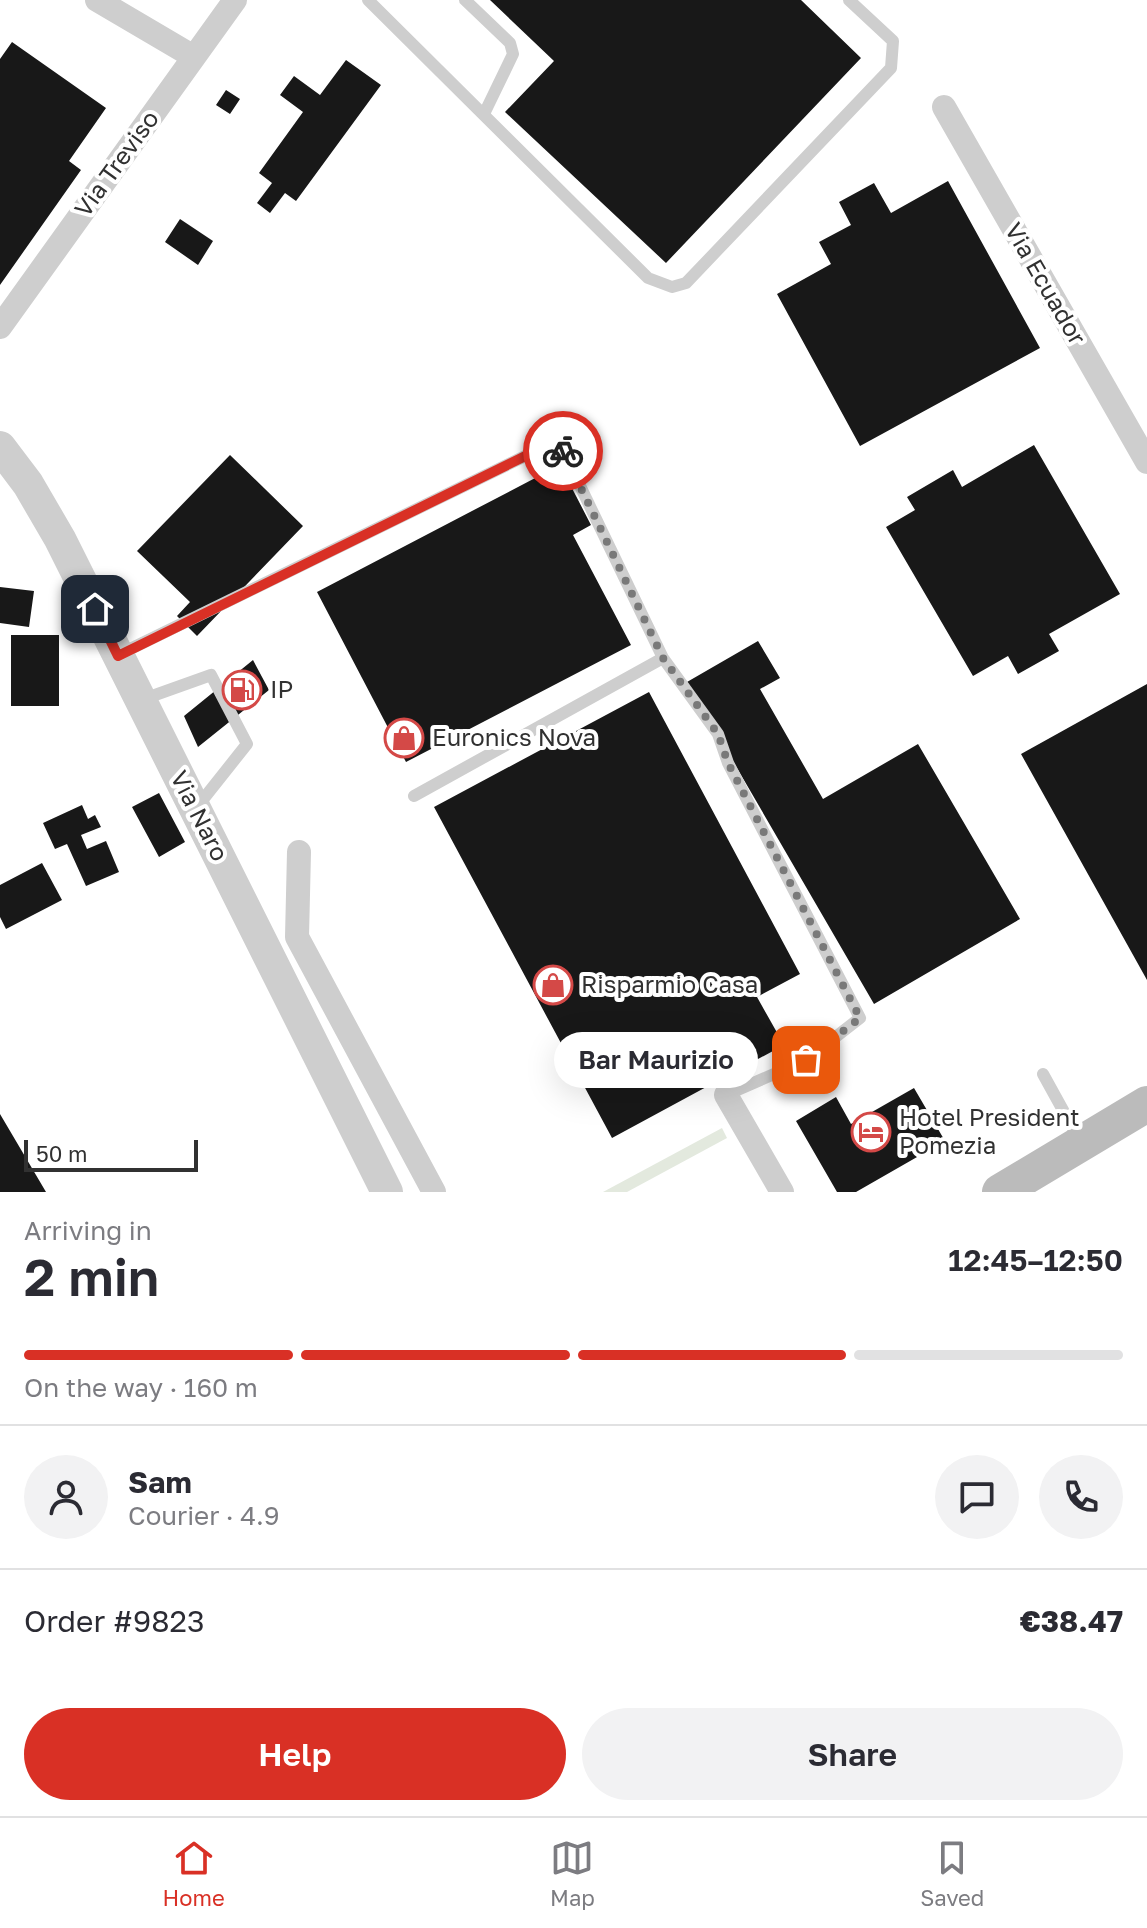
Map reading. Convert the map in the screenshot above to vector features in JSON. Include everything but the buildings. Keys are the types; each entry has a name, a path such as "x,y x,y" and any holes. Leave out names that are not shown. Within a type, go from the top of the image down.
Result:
{"main road":[{"path":"1000,1192 1147,1104"}],"street":[{"path":"97,0 194,57"},
{"name":"Via Treviso","path":"0,327 235,0"},
{"name":"Via Ecuador","path":"944,107 1147,462"},
{"name":"Via Naro","path":"0,447 28,484 60,539 387,1192"},
{"path":"299,852 297,937 434,1192"},
{"path":"726,1095 782,1192"}],"lane":[{"path":"368,0 648,278 672,287 686,283 891,68 893,41 849,0"},
{"path":"465,0 510,43 513,54 484,114"},
{"path":"118,656 558,440 663,658 718,734 728,763 860,1018 806,1060 726,1095"},
{"path":"414,796 663,658"},
{"path":"141,700 211,675 247,744 195,809"},
{"path":"1043,1074 1081,1144"}],"shaded area":[{"path":"722,1128 727,1138 627,1192 603,1192"}],"way so far":[{"path":"563,451 663,658 718,734 728,763 823,941 860,1018 806,1060"}],"place":[{"name":"IP","path":"242,690"},
{"name":"Euronics Nova","path":"404,738"},
{"name":"Risparmio Casa","path":"553,985"},
{"name":"Bar Maurizio","path":"806,1060"},
{"name":"Hotel President Pomezia","path":"871,1132"}],"route":[{"path":"95,609 118,656 558,440 563,451"}]}
